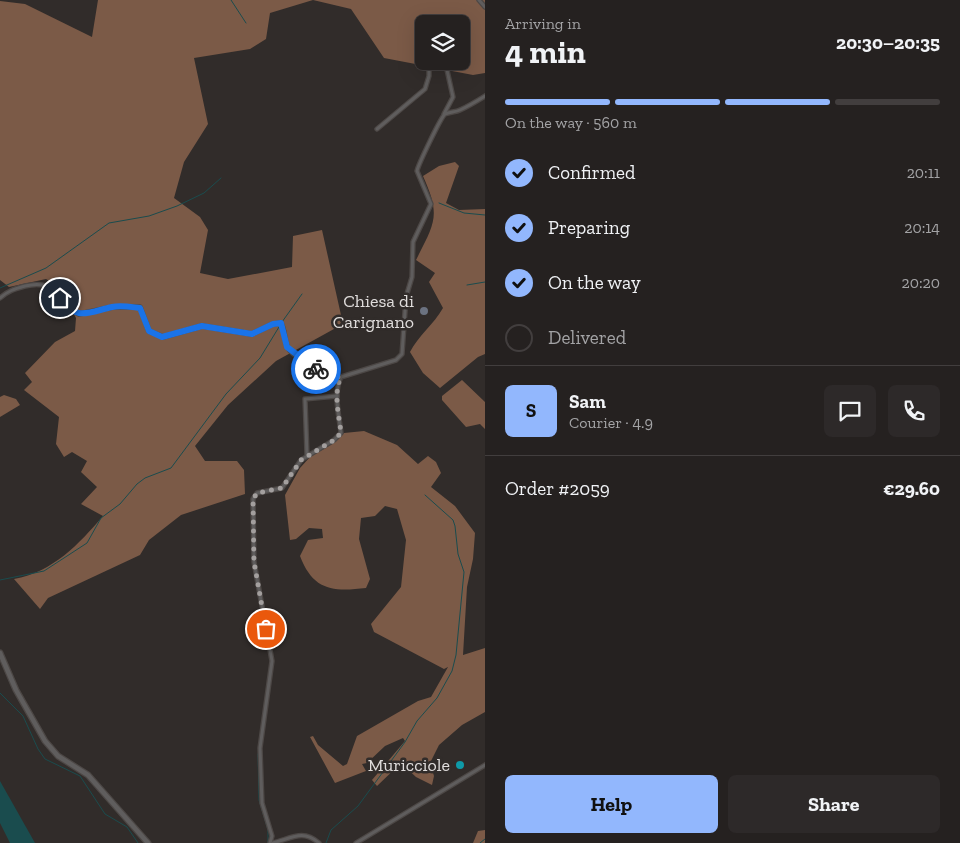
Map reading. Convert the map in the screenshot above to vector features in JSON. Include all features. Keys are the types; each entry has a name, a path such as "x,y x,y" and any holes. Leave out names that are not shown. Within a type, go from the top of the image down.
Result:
{"street":[{"path":"479,0 485,7"},
{"path":"377,129 425,89 429,70"},
{"path":"0,298 8,290 42,283 52,288 67,307 79,314 113,307 140,308 149,331 162,337 202,326 252,334 273,324 281,323 287,347 311,366 334,377 341,377 396,360 402,354 406,297 412,277 413,242 431,204 417,171 440,119 444,115 453,96 446,70"},
{"path":"444,115 461,110 485,96"},
{"path":"319,843 310,835 303,834 272,843 272,836 262,803 260,748 272,661 254,562 253,499 257,493 282,488 296,466 307,455 334,440 341,433 337,385 341,377"},
{"path":"307,455 305,399 337,396"},
{"path":"0,653 16,690 45,741 58,756 88,775 148,843"},
{"path":"356,843 485,765"}],"shaded area":[{"path":"98,0 313,0 270,13 266,39 250,49 194,58 208,124 184,162 174,198 200,217 208,230 200,273 228,279 292,267 293,236 322,230 343,324 276,361 228,405 195,446 205,461 237,461 244,470 245,494 181,515 149,540 140,555 48,598 40,609 14,579 41,570 53,563 75,546 103,516 81,504 97,487 81,472 87,461 72,452 64,457 56,444 59,417 24,390 32,382 25,373 55,342 75,331 76,318 58,286 46,279 9,287 0,280 0,1 25,4 92,37"},
{"path":"313,0 485,0 485,73 473,75 447,70 470,70 470,15 415,15 415,64 384,58 351,9"},
{"path":"455,162 459,166 446,203 459,210 485,209 485,354 478,357 440,388 423,373 410,352 443,308 429,282 435,273 416,260 428,236 434,210 423,176 439,166"},
{"path":"462,380 485,402 485,429 480,424 466,427 442,400 442,396"},
{"path":"4,395 16,399 20,405 0,417 0,397"},
{"path":"364,431 397,445 418,464 428,456 436,462 441,473 431,487 455,506 475,533 473,559 467,587 463,655 485,648 485,712 462,725 439,745 430,763 434,776 432,785 416,777 401,763 377,786 372,780 405,741 403,738 385,746 367,763 362,764 366,771 335,783 310,737 313,736 318,745 343,766 347,764 357,736 418,701 431,697 448,667 444,669 374,632 371,624 401,587 406,540 397,509 385,506 375,516 361,518 359,539 370,579 366,588 334,589 325,586 311,576 300,556 308,540 323,538 322,529 309,528 296,539 290,540 285,495 300,468 310,457 334,443 344,433"},
{"path":"485,830 485,843 473,843 478,831"}],"water":[{"path":"0,781 35,843 10,843 0,823"}],"waterway":[{"path":"231,0 246,23"},
{"path":"0,288 46,268 109,223 149,216 177,206 204,193 221,178"},
{"path":"439,203 464,213 485,215"},
{"path":"467,285 485,282"},
{"path":"282,322 302,294"},
{"path":"0,580 44,571 87,543 101,518 120,504 137,484 145,478 171,468 226,394 260,358 279,327"},
{"path":"326,843 331,830 358,806 405,742 417,721 437,698 452,671 456,655 464,572 458,554 453,520 425,495"},
{"path":"0,693 23,716 38,749 45,759 80,776 105,814 127,827 138,843"},
{"path":"258,754 259,800 268,830 268,843"},
{"path":"480,843 485,839"}],"way so far":[{"path":"266,629 254,562 253,499 257,493 278,491 290,479 301,460 334,440 341,433 337,396 337,385 341,377 334,377 316,369"}],"place":[{"name":"Chiesa di Carignano","path":"424,311"},
{"name":"Muricciole","path":"460,765"}],"route":[{"path":"60,298 67,307 79,314 121,306 140,308 145,316 149,331 162,337 202,326 252,334 273,324 281,323 287,347 316,369"}]}
